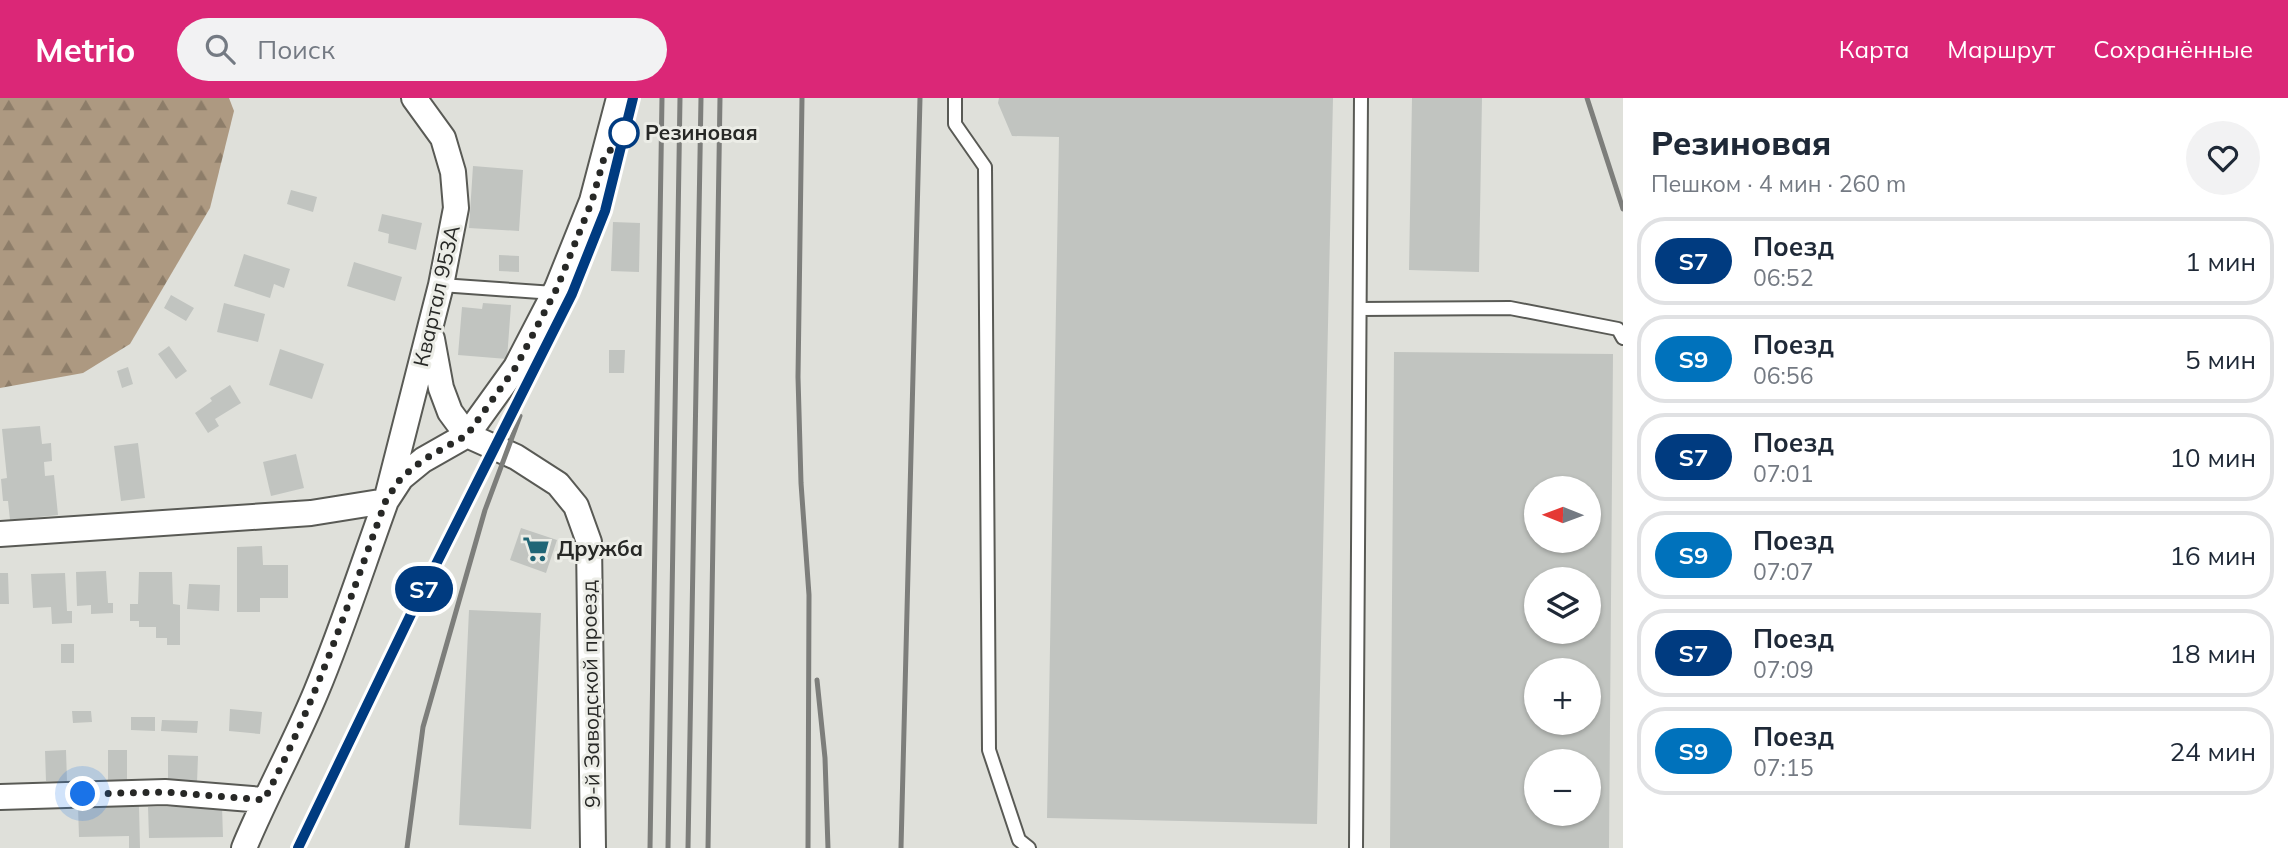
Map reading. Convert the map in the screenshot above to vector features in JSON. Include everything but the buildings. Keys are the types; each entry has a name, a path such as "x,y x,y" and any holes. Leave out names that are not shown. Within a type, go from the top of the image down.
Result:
{"street":[{"name":"Квартал 953А","path":"244,848 317,690 386,500 441,285 456,208 453,172 443,138 414,98"},
{"name":"Квартал 953А","path":"386,500 401,478 423,460 467,435 516,367 554,293 592,201 619,98"},
{"path":"430,330 441,388 450,412 467,435"},
{"name":"9-й Заводской проезд","path":"467,435 516,457 558,484 576,506 589,542 593,848"},
{"path":"0,534 311,513 386,500"},
{"path":"0,797 165,792 264,800"}],"lane":[{"path":"955,98 955,124 985,167 989,750 1019,840 1028,848"},
{"path":"1356,848 1361,98"},
{"path":"441,285 554,293"},
{"path":"1360,309 1510,309 1618,329 1623,338"}],"green space":[{"path":"0,98 229,98 234,111 210,208 130,344 83,373 0,388"}],"railway":[{"path":"298,848 412,612 572,294 605,211 633,98"},
{"path":"650,848 662,98"},
{"path":"668,848 680,98"},
{"path":"688,848 701,98"},
{"path":"708,848 720,98"},
{"path":"802,98 798,377 801,483 809,595 808,848"},
{"path":"901,848 920,98"},
{"path":"1587,98 1623,209"},
{"path":"407,848 423,727 485,510 520,416"},
{"path":"817,680 825,758 828,848"}],"train":[{"name":"S7","path":"298,848 412,612 572,294 605,211 633,98"}],"place":[{"name":"Резиновая","path":"624,133"},
{"name":"Дружба","path":"536,549"}],"route":[{"path":"83,794 165,792 264,800 292,748 317,690 386,500 401,478 423,460 467,435 516,367 557,288 592,201 604,158 624,133"}]}
